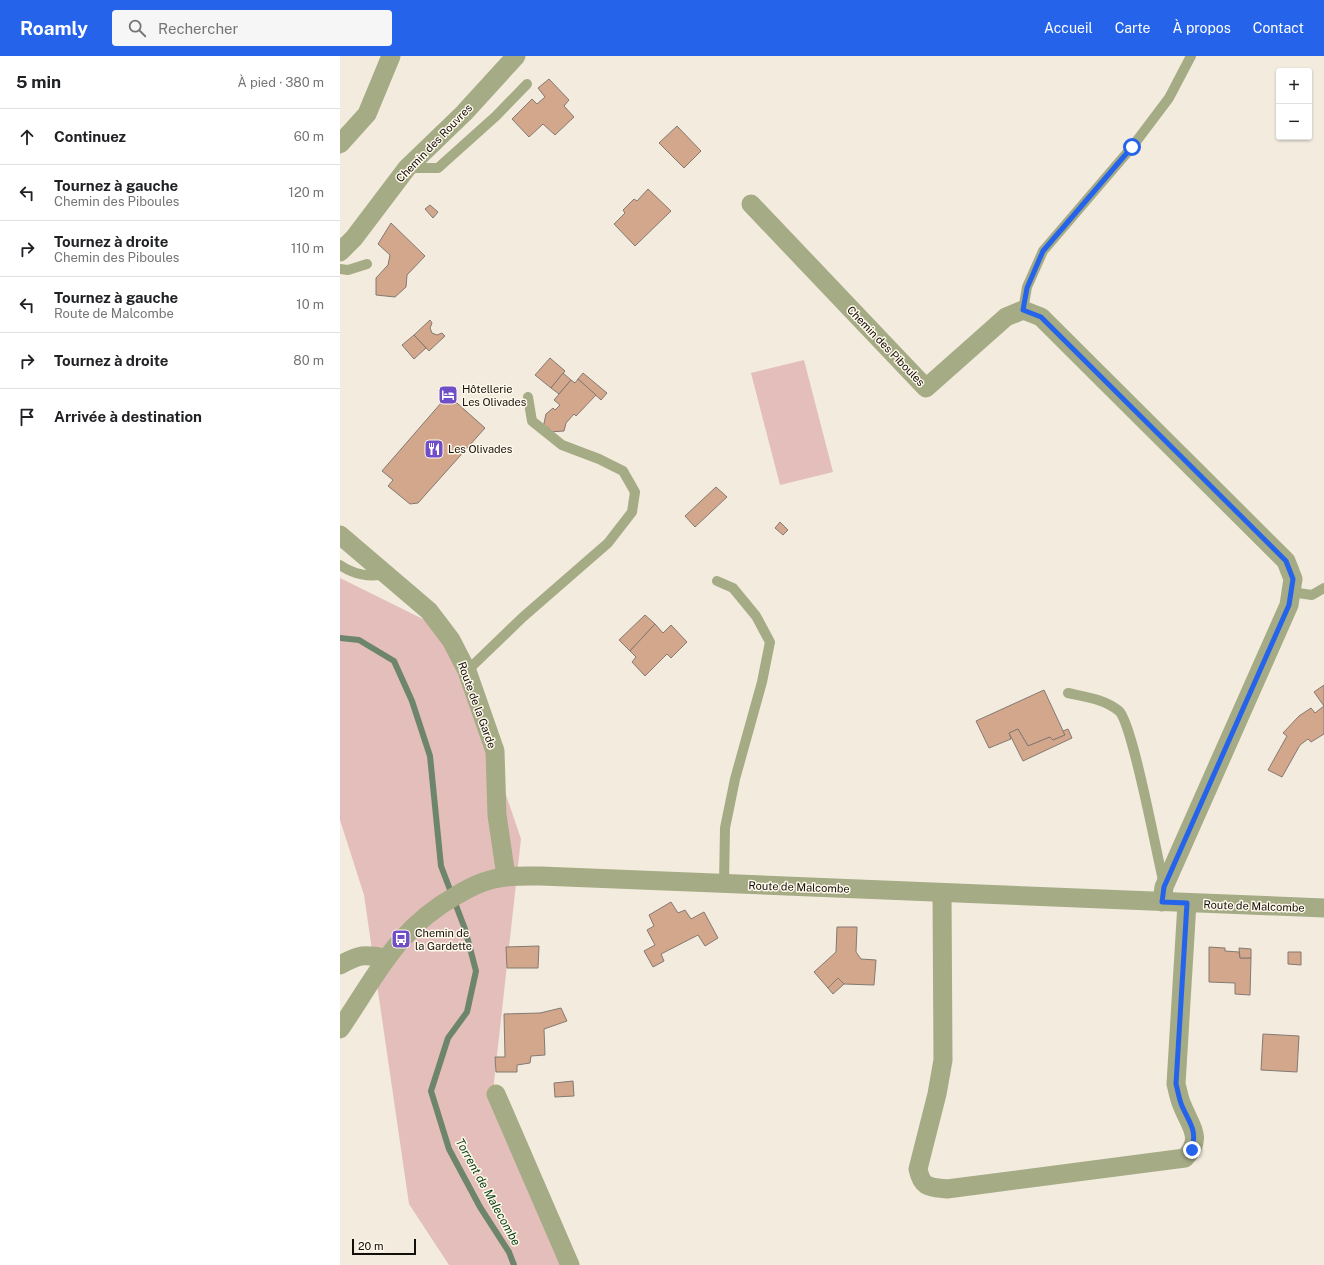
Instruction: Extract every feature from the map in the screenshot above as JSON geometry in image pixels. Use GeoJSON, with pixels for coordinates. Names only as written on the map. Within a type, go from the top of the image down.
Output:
{"type":"FeatureCollection","features":[{"type":"Feature","properties":{"kind":"street"},"geometry":{"type":"LineString","coordinates":[[340,144],[367,114],[392,56]]}},
{"type":"Feature","properties":{"kind":"street","name":"Chemin des Rouvres"},"geometry":{"type":"LineString","coordinates":[[340,252],[354,238],[407,168],[464,113],[516,56]]}},
{"type":"Feature","properties":{"kind":"street","name":"Chemin des Piboules"},"geometry":{"type":"LineString","coordinates":[[751,204],[926,388],[1006,317],[1023,310]]}},
{"type":"Feature","properties":{"kind":"street"},"geometry":{"type":"LineString","coordinates":[[1023,310],[1041,317],[1286,561],[1293,579],[1289,605],[1163,894]]}},
{"type":"Feature","properties":{"kind":"street","name":"Route de la Garde"},"geometry":{"type":"LineString","coordinates":[[340,535],[429,611],[451,640],[467,670],[495,751],[498,815],[506,876]]}},
{"type":"Feature","properties":{"kind":"street","name":"Route de Malcombe"},"geometry":{"type":"LineString","coordinates":[[340,1029],[387,958],[401,939],[421,919],[443,903],[476,885],[506,876],[541,876],[942,893],[1163,894],[1187,903],[1324,908]]}},
{"type":"Feature","properties":{"kind":"street"},"geometry":{"type":"LineString","coordinates":[[942,893],[943,1060],[937,1094],[918,1169],[920,1180],[928,1187],[947,1189],[1184,1158],[1192,1150],[1195,1136],[1191,1122],[1182,1105],[1176,1084],[1187,903]]}},
{"type":"Feature","properties":{"kind":"street"},"geometry":{"type":"LineString","coordinates":[[340,965],[354,957],[367,954],[387,958]]}},
{"type":"Feature","properties":{"kind":"street"},"geometry":{"type":"LineString","coordinates":[[496,1094],[570,1265]]}},
{"type":"Feature","properties":{"kind":"lane"},"geometry":{"type":"LineString","coordinates":[[1023,310],[1027,288],[1043,251],[1132,147],[1169,98],[1191,56]]}},
{"type":"Feature","properties":{"kind":"lane"},"geometry":{"type":"LineString","coordinates":[[407,168],[438,168],[496,116],[527,84]]}},
{"type":"Feature","properties":{"kind":"lane"},"geometry":{"type":"LineString","coordinates":[[340,269],[348,270],[367,264]]}},
{"type":"Feature","properties":{"kind":"lane"},"geometry":{"type":"LineString","coordinates":[[467,670],[523,617],[608,543],[632,512],[635,492],[622,471],[599,459],[562,445],[532,421],[528,396]]}},
{"type":"Feature","properties":{"kind":"lane"},"geometry":{"type":"LineString","coordinates":[[340,565],[346,569],[369,576],[386,574]]}},
{"type":"Feature","properties":{"kind":"lane"},"geometry":{"type":"LineString","coordinates":[[717,581],[733,588],[756,616],[770,642],[762,682],[735,779],[725,828],[724,884]]}},
{"type":"Feature","properties":{"kind":"lane"},"geometry":{"type":"LineString","coordinates":[[1291,592],[1312,595],[1324,588]]}},
{"type":"Feature","properties":{"kind":"lane"},"geometry":{"type":"LineString","coordinates":[[1068,693],[1097,699],[1120,712],[1135,752],[1163,894]]}},
{"type":"Feature","properties":{"kind":"shaded area"},"geometry":{"type":"Polygon","coordinates":[[[804,360],[833,472],[780,485],[751,373],[804,360]]]}},
{"type":"Feature","properties":{"kind":"shaded area"},"geometry":{"type":"Polygon","coordinates":[[[340,578],[451,633],[521,839],[492,1100],[576,1265],[449,1265],[409,1204],[364,895],[340,820],[340,578]]]}},
{"type":"Feature","properties":{"kind":"building"},"geometry":{"type":"Polygon","coordinates":[[[549,79],[569,100],[564,106],[574,117],[555,135],[543,124],[529,137],[512,119],[532,99],[537,104],[545,97],[538,88],[549,79]]]}},
{"type":"Feature","properties":{"kind":"building"},"geometry":{"type":"Polygon","coordinates":[[[677,126],[701,151],[684,168],[659,143],[677,126]]]}},
{"type":"Feature","properties":{"kind":"building"},"geometry":{"type":"Polygon","coordinates":[[[648,189],[671,211],[635,246],[614,224],[625,213],[623,210],[634,199],[637,201],[648,189]]]}},
{"type":"Feature","properties":{"kind":"building"},"geometry":{"type":"Polygon","coordinates":[[[430,205],[438,212],[433,218],[425,209],[430,205]]]}},
{"type":"Feature","properties":{"kind":"building"},"geometry":{"type":"Polygon","coordinates":[[[391,223],[425,256],[407,275],[406,287],[395,297],[376,295],[376,278],[388,265],[390,255],[378,244],[391,223]]]}},
{"type":"Feature","properties":{"kind":"building"},"geometry":{"type":"Polygon","coordinates":[[[430,320],[432,323],[430,328],[432,333],[437,335],[442,333],[445,336],[429,351],[414,335],[430,320]]]}},
{"type":"Feature","properties":{"kind":"building"},"geometry":{"type":"Polygon","coordinates":[[[414,335],[426,348],[414,359],[402,345],[414,335]]]}},
{"type":"Feature","properties":{"kind":"building"},"geometry":{"type":"Polygon","coordinates":[[[550,358],[565,371],[551,388],[535,375],[550,358]]]}},
{"type":"Feature","properties":{"kind":"building"},"geometry":{"type":"Polygon","coordinates":[[[563,373],[571,380],[559,394],[551,388],[563,373]]]}},
{"type":"Feature","properties":{"kind":"building"},"geometry":{"type":"Polygon","coordinates":[[[583,373],[607,393],[601,400],[578,379],[583,373]]]}},
{"type":"Feature","properties":{"kind":"building"},"geometry":{"type":"Polygon","coordinates":[[[578,379],[596,395],[576,416],[574,414],[566,423],[564,431],[549,432],[549,428],[543,428],[546,414],[553,408],[555,410],[560,405],[554,400],[571,380],[575,383],[578,379]]]}},
{"type":"Feature","properties":{"kind":"building","name":"Les Olivades"},"geometry":{"type":"Polygon","coordinates":[[[448,395],[485,428],[418,503],[410,504],[388,486],[393,480],[382,471],[448,395]]]}},
{"type":"Feature","properties":{"kind":"building"},"geometry":{"type":"Polygon","coordinates":[[[716,487],[727,497],[695,527],[685,516],[716,487]]]}},
{"type":"Feature","properties":{"kind":"building"},"geometry":{"type":"Polygon","coordinates":[[[780,522],[788,530],[783,535],[775,528],[780,522]]]}},
{"type":"Feature","properties":{"kind":"building"},"geometry":{"type":"Polygon","coordinates":[[[645,615],[655,624],[630,651],[619,640],[645,615]]]}},
{"type":"Feature","properties":{"kind":"building"},"geometry":{"type":"Polygon","coordinates":[[[655,624],[663,633],[671,625],[687,642],[671,658],[667,654],[645,676],[632,662],[636,657],[630,651],[655,624]]]}},
{"type":"Feature","properties":{"kind":"building"},"geometry":{"type":"Polygon","coordinates":[[[1324,685],[1324,706],[1314,692],[1324,685]]]}},
{"type":"Feature","properties":{"kind":"building"},"geometry":{"type":"Polygon","coordinates":[[[1044,690],[1065,735],[1053,740],[1050,737],[1028,746],[1018,729],[1009,733],[1011,739],[989,748],[976,721],[1044,690]]]}},
{"type":"Feature","properties":{"kind":"building"},"geometry":{"type":"Polygon","coordinates":[[[1324,706],[1324,734],[1311,742],[1308,739],[1300,745],[1282,777],[1268,770],[1287,736],[1283,733],[1299,716],[1311,708],[1315,713],[1324,706]]]}},
{"type":"Feature","properties":{"kind":"building"},"geometry":{"type":"Polygon","coordinates":[[[1018,729],[1028,746],[1050,737],[1053,740],[1065,735],[1063,731],[1068,729],[1072,738],[1023,761],[1009,733],[1018,729]]]}},
{"type":"Feature","properties":{"kind":"building"},"geometry":{"type":"Polygon","coordinates":[[[671,902],[678,913],[685,910],[691,919],[704,912],[718,938],[705,946],[698,935],[661,954],[664,961],[653,967],[644,951],[655,945],[647,930],[654,926],[649,915],[671,902]]]}},
{"type":"Feature","properties":{"kind":"building"},"geometry":{"type":"Polygon","coordinates":[[[837,927],[857,927],[856,952],[861,959],[876,960],[874,985],[844,984],[838,978],[828,988],[814,972],[836,952],[837,927]]]}},
{"type":"Feature","properties":{"kind":"building"},"geometry":{"type":"Polygon","coordinates":[[[539,946],[538,968],[507,968],[506,947],[539,946]]]}},
{"type":"Feature","properties":{"kind":"building"},"geometry":{"type":"Polygon","coordinates":[[[1209,947],[1225,948],[1225,951],[1239,952],[1240,958],[1251,958],[1250,995],[1235,994],[1235,983],[1209,982],[1209,947]]]}},
{"type":"Feature","properties":{"kind":"building"},"geometry":{"type":"Polygon","coordinates":[[[1239,948],[1251,949],[1251,958],[1240,958],[1239,948]]]}},
{"type":"Feature","properties":{"kind":"building"},"geometry":{"type":"Polygon","coordinates":[[[1288,952],[1301,952],[1301,965],[1288,964],[1288,952]]]}},
{"type":"Feature","properties":{"kind":"building"},"geometry":{"type":"Polygon","coordinates":[[[838,978],[844,984],[833,994],[828,988],[838,978]]]}},
{"type":"Feature","properties":{"kind":"building"},"geometry":{"type":"Polygon","coordinates":[[[561,1008],[567,1021],[544,1029],[545,1055],[531,1056],[530,1063],[517,1065],[517,1072],[496,1072],[495,1057],[505,1057],[504,1014],[540,1013],[561,1008]]]}},
{"type":"Feature","properties":{"kind":"building"},"geometry":{"type":"Polygon","coordinates":[[[1263,1034],[1299,1036],[1297,1072],[1261,1070],[1263,1034]]]}},
{"type":"Feature","properties":{"kind":"building"},"geometry":{"type":"Polygon","coordinates":[[[573,1081],[574,1096],[555,1097],[554,1083],[573,1081]]]}},
{"type":"Feature","properties":{"kind":"waterway","name":"Torrent de Malecombe"},"geometry":{"type":"LineString","coordinates":[[340,638],[359,640],[394,661],[412,701],[430,756],[441,866],[465,929],[476,971],[467,1012],[448,1038],[431,1091],[449,1149],[480,1207],[509,1252],[514,1265]]}},
{"type":"Feature","properties":{"kind":"place","name":"Hôtellerie Les Olivades"},"geometry":{"type":"Point","coordinates":[448,395]}},
{"type":"Feature","properties":{"kind":"place","name":"Les Olivades"},"geometry":{"type":"Point","coordinates":[434,449]}},
{"type":"Feature","properties":{"kind":"place","name":"Chemin de la Gardette"},"geometry":{"type":"Point","coordinates":[401,939]}},
{"type":"Feature","properties":{"kind":"route"},"geometry":{"type":"LineString","coordinates":[[1132,147],[1043,251],[1027,288],[1023,310],[1041,317],[1286,561],[1293,579],[1289,605],[1164,887],[1162,902],[1187,903],[1176,1084],[1182,1105],[1191,1122],[1195,1136],[1192,1150]]}}]}
